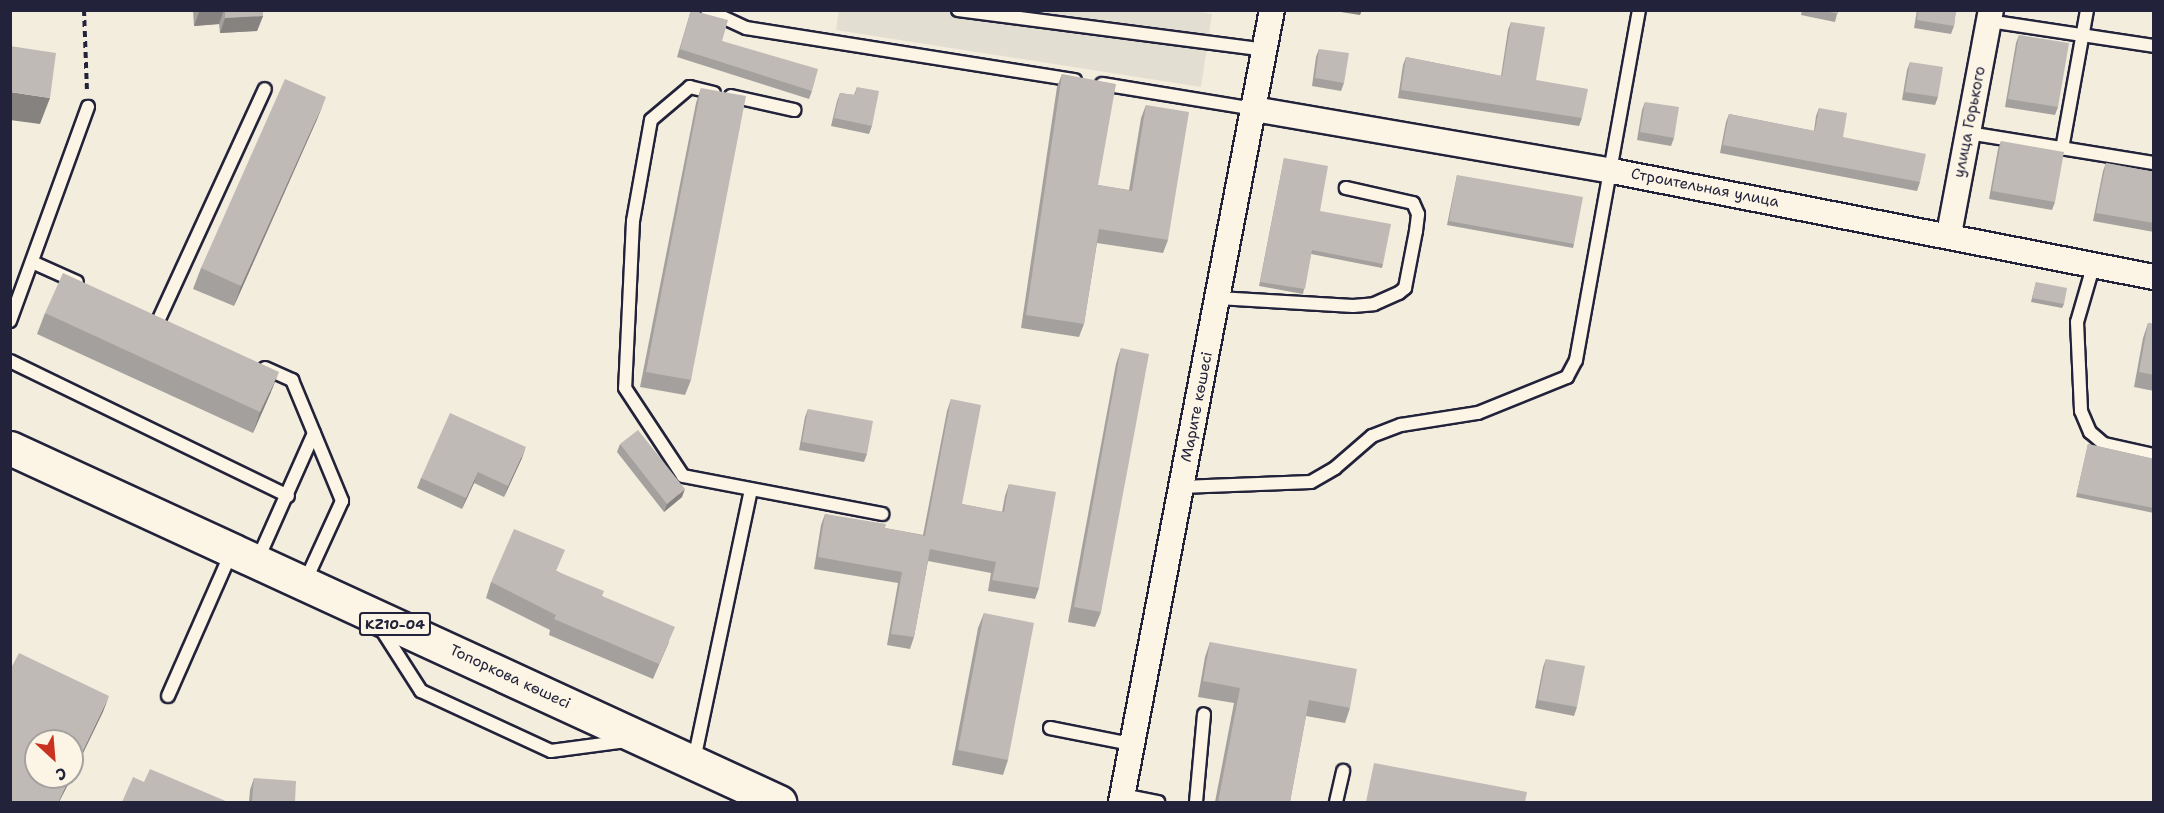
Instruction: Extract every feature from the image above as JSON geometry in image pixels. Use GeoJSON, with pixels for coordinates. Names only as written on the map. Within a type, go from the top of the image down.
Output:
{"type":"FeatureCollection","features":[{"type":"Feature","properties":{"kind":"highway","name":"Топоркова көшесі"},"geometry":{"type":"LineString","coordinates":[[10,448],[694,760],[779,802]]}},
{"type":"Feature","properties":{"kind":"street","name":"Марите көшесі"},"geometry":{"type":"LineString","coordinates":[[1122,799],[1272,10]]}},
{"type":"Feature","properties":{"kind":"street","name":"улица Горького"},"geometry":{"type":"LineString","coordinates":[[1949,234],[1990,16]]}},
{"type":"Feature","properties":{"kind":"street","name":"Строительная улица"},"geometry":{"type":"LineString","coordinates":[[1254,109],[1612,171],[1949,234],[2092,267],[2154,277]]}},
{"type":"Feature","properties":{"kind":"lane"},"geometry":{"type":"LineString","coordinates":[[707,10],[746,28],[1254,109]]}},
{"type":"Feature","properties":{"kind":"lane"},"geometry":{"type":"LineString","coordinates":[[958,10],[1264,50]]}},
{"type":"Feature","properties":{"kind":"lane"},"geometry":{"type":"LineString","coordinates":[[1181,487],[1311,482],[1335,468],[1372,436],[1401,425],[1478,413],[1567,377],[1576,360],[1612,171],[1639,10]]}},
{"type":"Feature","properties":{"kind":"lane"},"geometry":{"type":"LineString","coordinates":[[2062,149],[2087,10]]}},
{"type":"Feature","properties":{"kind":"lane"},"geometry":{"type":"LineString","coordinates":[[1990,16],[2083,38],[2154,46]]}},
{"type":"Feature","properties":{"kind":"lane"},"geometry":{"type":"LineString","coordinates":[[794,110],[690,87],[651,120],[633,221],[625,388],[683,476],[882,514]]}},
{"type":"Feature","properties":{"kind":"lane"},"geometry":{"type":"LineString","coordinates":[[159,319],[265,89]]}},
{"type":"Feature","properties":{"kind":"lane"},"geometry":{"type":"LineString","coordinates":[[10,321],[88,107]]}},
{"type":"Feature","properties":{"kind":"lane"},"geometry":{"type":"LineString","coordinates":[[1968,133],[2154,163]]}},
{"type":"Feature","properties":{"kind":"lane"},"geometry":{"type":"LineString","coordinates":[[1218,298],[1353,306],[1374,304],[1405,288],[1418,214],[1413,203],[1346,188]]}},
{"type":"Feature","properties":{"kind":"lane"},"geometry":{"type":"LineString","coordinates":[[32,262],[85,286]]}},
{"type":"Feature","properties":{"kind":"lane"},"geometry":{"type":"LineString","coordinates":[[2092,267],[2077,322],[2081,411],[2090,432],[2103,444],[2154,455]]}},
{"type":"Feature","properties":{"kind":"lane"},"geometry":{"type":"LineString","coordinates":[[10,361],[288,496]]}},
{"type":"Feature","properties":{"kind":"lane"},"geometry":{"type":"LineString","coordinates":[[251,362],[292,380],[342,501],[305,583]]}},
{"type":"Feature","properties":{"kind":"lane"},"geometry":{"type":"LineString","coordinates":[[168,696],[245,555],[288,496],[314,434]]}},
{"type":"Feature","properties":{"kind":"lane"},"geometry":{"type":"LineString","coordinates":[[694,760],[751,490]]}},
{"type":"Feature","properties":{"kind":"lane"},"geometry":{"type":"LineString","coordinates":[[371,613],[421,691],[551,751],[645,738]]}},
{"type":"Feature","properties":{"kind":"lane"},"geometry":{"type":"LineString","coordinates":[[1196,802],[1204,714]]}},
{"type":"Feature","properties":{"kind":"lane"},"geometry":{"type":"LineString","coordinates":[[1050,728],[1131,744]]}},
{"type":"Feature","properties":{"kind":"lane"},"geometry":{"type":"LineString","coordinates":[[1336,802],[1343,771]]}},
{"type":"Feature","properties":{"kind":"lane"},"geometry":{"type":"LineString","coordinates":[[1122,799],[1158,802]]}},
{"type":"Feature","properties":{"kind":"path"},"geometry":{"type":"LineString","coordinates":[[84,10],[88,107]]}},
{"type":"Feature","properties":{"kind":"shaded area"},"geometry":{"type":"Polygon","coordinates":[[[839,10],[1187,10],[1212,14],[1201,87],[836,30],[839,10]]]}},
{"type":"Feature","properties":{"kind":"building"},"geometry":{"type":"Polygon","coordinates":[[[225,10],[262,10],[263,16],[225,18],[225,10]]]}},
{"type":"Feature","properties":{"kind":"building"},"geometry":{"type":"Polygon","coordinates":[[[691,10],[728,20],[722,41],[818,69],[812,91],[680,49],[691,10]]]}},
{"type":"Feature","properties":{"kind":"building"},"geometry":{"type":"Polygon","coordinates":[[[1821,10],[1838,10],[1838,14],[1821,10]]]}},
{"type":"Feature","properties":{"kind":"building"},"geometry":{"type":"Polygon","coordinates":[[[1918,10],[1956,10],[1954,26],[1917,20],[1918,10]]]}},
{"type":"Feature","properties":{"kind":"building"},"geometry":{"type":"Polygon","coordinates":[[[1511,22],[1545,27],[1536,80],[1588,89],[1582,118],[1401,90],[1406,57],[1502,76],[1511,22]]]}},
{"type":"Feature","properties":{"kind":"building"},"geometry":{"type":"Polygon","coordinates":[[[2019,35],[2069,43],[2058,107],[2008,99],[2019,35]]]}},
{"type":"Feature","properties":{"kind":"building"},"geometry":{"type":"Polygon","coordinates":[[[10,46],[56,53],[50,98],[10,92],[10,46]]]}},
{"type":"Feature","properties":{"kind":"building"},"geometry":{"type":"Polygon","coordinates":[[[1319,49],[1349,53],[1344,83],[1315,78],[1319,49]]]}},
{"type":"Feature","properties":{"kind":"building"},"geometry":{"type":"Polygon","coordinates":[[[1910,62],[1943,67],[1938,97],[1905,92],[1910,62]]]}},
{"type":"Feature","properties":{"kind":"building"},"geometry":{"type":"Polygon","coordinates":[[[1062,74],[1116,84],[1098,185],[1132,191],[1146,105],[1189,112],[1168,240],[1099,229],[1084,324],[1026,315],[1062,74]]]}},
{"type":"Feature","properties":{"kind":"building"},"geometry":{"type":"Polygon","coordinates":[[[285,79],[326,97],[241,286],[201,268],[285,79]]]}},
{"type":"Feature","properties":{"kind":"building"},"geometry":{"type":"Polygon","coordinates":[[[857,87],[879,91],[872,126],[834,118],[840,93],[855,95],[857,87]]]}},
{"type":"Feature","properties":{"kind":"building"},"geometry":{"type":"Polygon","coordinates":[[[701,88],[746,96],[691,380],[646,372],[701,88]]]}},
{"type":"Feature","properties":{"kind":"building"},"geometry":{"type":"Polygon","coordinates":[[[1645,102],[1679,107],[1674,138],[1640,132],[1645,102]]]}},
{"type":"Feature","properties":{"kind":"building"},"geometry":{"type":"Polygon","coordinates":[[[1819,108],[1847,113],[1843,137],[1926,154],[1920,182],[1723,145],[1729,114],[1815,131],[1819,108]]]}},
{"type":"Feature","properties":{"kind":"building"},"geometry":{"type":"Polygon","coordinates":[[[2001,141],[2064,152],[2055,202],[1992,191],[2001,141]]]}},
{"type":"Feature","properties":{"kind":"building"},"geometry":{"type":"Polygon","coordinates":[[[1284,158],[1328,166],[1320,211],[1391,224],[1383,264],[1312,250],[1305,289],[1260,282],[1284,158]]]}},
{"type":"Feature","properties":{"kind":"building"},"geometry":{"type":"Polygon","coordinates":[[[2106,163],[2154,172],[2154,223],[2096,213],[2106,163]]]}},
{"type":"Feature","properties":{"kind":"building"},"geometry":{"type":"Polygon","coordinates":[[[1457,175],[1583,197],[1574,244],[1449,221],[1457,175]]]}},
{"type":"Feature","properties":{"kind":"building"},"geometry":{"type":"Polygon","coordinates":[[[63,273],[279,372],[260,412],[45,313],[63,273]]]}},
{"type":"Feature","properties":{"kind":"building"},"geometry":{"type":"Polygon","coordinates":[[[2036,282],[2067,288],[2064,304],[2032,298],[2036,282]]]}},
{"type":"Feature","properties":{"kind":"building"},"geometry":{"type":"Polygon","coordinates":[[[2148,323],[2154,324],[2154,375],[2139,372],[2148,323]]]}},
{"type":"Feature","properties":{"kind":"building"},"geometry":{"type":"Polygon","coordinates":[[[1121,348],[1149,354],[1101,612],[1074,607],[1121,348]]]}},
{"type":"Feature","properties":{"kind":"building"},"geometry":{"type":"Polygon","coordinates":[[[951,399],[981,405],[962,504],[1004,512],[1009,484],[1056,492],[1039,588],[992,580],[996,562],[930,549],[914,637],[891,634],[902,572],[818,557],[825,514],[886,524],[885,528],[925,536],[951,399]]]}},
{"type":"Feature","properties":{"kind":"building"},"geometry":{"type":"Polygon","coordinates":[[[808,409],[873,421],[867,454],[802,442],[808,409]]]}},
{"type":"Feature","properties":{"kind":"building"},"geometry":{"type":"Polygon","coordinates":[[[450,413],[526,447],[508,486],[478,472],[466,498],[421,478],[450,413]]]}},
{"type":"Feature","properties":{"kind":"building"},"geometry":{"type":"Polygon","coordinates":[[[638,430],[685,489],[667,504],[620,444],[638,430]]]}},
{"type":"Feature","properties":{"kind":"building"},"geometry":{"type":"Polygon","coordinates":[[[2088,444],[2154,459],[2154,508],[2077,493],[2088,444]]]}},
{"type":"Feature","properties":{"kind":"building"},"geometry":{"type":"Polygon","coordinates":[[[514,529],[565,550],[556,571],[604,591],[602,596],[675,627],[659,664],[554,619],[556,615],[491,582],[514,529]]]}},
{"type":"Feature","properties":{"kind":"building"},"geometry":{"type":"Polygon","coordinates":[[[984,613],[1034,623],[1008,760],[958,750],[984,613]]]}},
{"type":"Feature","properties":{"kind":"building"},"geometry":{"type":"Polygon","coordinates":[[[1210,642],[1357,669],[1350,708],[1309,700],[1290,802],[1218,802],[1240,688],[1203,681],[1210,642]]]}},
{"type":"Feature","properties":{"kind":"building"},"geometry":{"type":"Polygon","coordinates":[[[19,653],[109,696],[84,748],[84,729],[24,729],[24,789],[64,789],[58,802],[10,802],[10,670],[19,653]]]}},
{"type":"Feature","properties":{"kind":"building"},"geometry":{"type":"Polygon","coordinates":[[[1546,659],[1585,666],[1577,707],[1538,700],[1546,659]]]}},
{"type":"Feature","properties":{"kind":"building"},"geometry":{"type":"Polygon","coordinates":[[[1374,763],[1527,792],[1525,802],[1366,802],[1374,763]]]}},
{"type":"Feature","properties":{"kind":"building"},"geometry":{"type":"Polygon","coordinates":[[[150,769],[228,802],[122,802],[133,777],[144,782],[150,769]]]}},
{"type":"Feature","properties":{"kind":"building"},"geometry":{"type":"Polygon","coordinates":[[[254,778],[296,781],[295,802],[252,802],[254,778]]]}}]}
